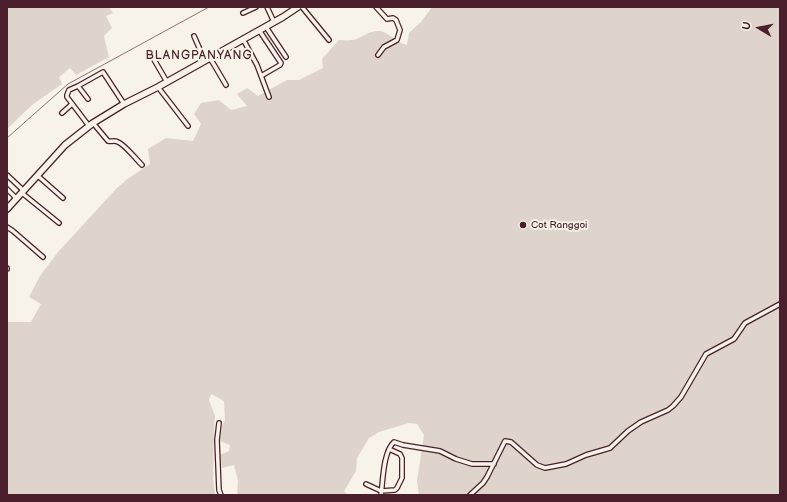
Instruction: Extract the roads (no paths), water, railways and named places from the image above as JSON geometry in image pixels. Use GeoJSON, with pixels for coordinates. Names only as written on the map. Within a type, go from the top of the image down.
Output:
{"type":"FeatureCollection","features":[{"type":"Feature","properties":{"kind":"highway"},"geometry":{"type":"LineString","coordinates":[[7,209],[65,145],[91,125],[124,104],[167,82],[298,7]]}},
{"type":"Feature","properties":{"kind":"street"},"geometry":{"type":"LineString","coordinates":[[243,13],[256,7]]}},
{"type":"Feature","properties":{"kind":"street"},"geometry":{"type":"LineString","coordinates":[[267,7],[274,22]]}},
{"type":"Feature","properties":{"kind":"street"},"geometry":{"type":"LineString","coordinates":[[302,7],[329,40]]}},
{"type":"Feature","properties":{"kind":"street"},"geometry":{"type":"LineString","coordinates":[[376,7],[387,19],[393,18],[396,20],[400,30],[397,40],[384,47],[378,55]]}},
{"type":"Feature","properties":{"kind":"street"},"geometry":{"type":"LineString","coordinates":[[266,26],[286,57]]}},
{"type":"Feature","properties":{"kind":"street"},"geometry":{"type":"LineString","coordinates":[[259,30],[281,63],[261,76]]}},
{"type":"Feature","properties":{"kind":"street"},"geometry":{"type":"LineString","coordinates":[[194,36],[226,85]]}},
{"type":"Feature","properties":{"kind":"street"},"geometry":{"type":"LineString","coordinates":[[243,39],[252,55],[269,97]]}},
{"type":"Feature","properties":{"kind":"street"},"geometry":{"type":"LineString","coordinates":[[149,51],[167,82]]}},
{"type":"Feature","properties":{"kind":"street"},"geometry":{"type":"LineString","coordinates":[[124,104],[103,72],[70,90],[67,95],[72,104],[108,141],[121,144],[142,165]]}},
{"type":"Feature","properties":{"kind":"street"},"geometry":{"type":"LineString","coordinates":[[78,86],[88,99]]}},
{"type":"Feature","properties":{"kind":"street"},"geometry":{"type":"LineString","coordinates":[[158,87],[188,126]]}},
{"type":"Feature","properties":{"kind":"street"},"geometry":{"type":"LineString","coordinates":[[62,113],[72,104]]}},
{"type":"Feature","properties":{"kind":"street"},"geometry":{"type":"LineString","coordinates":[[7,175],[23,192],[58,222]]}},
{"type":"Feature","properties":{"kind":"street"},"geometry":{"type":"LineString","coordinates":[[38,176],[63,198]]}},
{"type":"Feature","properties":{"kind":"street"},"geometry":{"type":"LineString","coordinates":[[7,189],[17,199]]}},
{"type":"Feature","properties":{"kind":"street"},"geometry":{"type":"LineString","coordinates":[[7,227],[43,257]]}},
{"type":"Feature","properties":{"kind":"street"},"geometry":{"type":"LineString","coordinates":[[470,495],[483,483],[505,441],[511,442],[537,465],[545,468],[566,464],[586,455],[610,448],[628,431],[641,422],[668,410],[673,406],[681,397],[706,354],[734,339],[745,323],[780,304]]}},
{"type":"Feature","properties":{"kind":"street"},"geometry":{"type":"LineString","coordinates":[[219,423],[219,490],[221,495]]}},
{"type":"Feature","properties":{"kind":"street"},"geometry":{"type":"LineString","coordinates":[[381,493],[383,474],[389,449],[394,442],[403,445],[440,451],[456,459],[472,464],[494,464]]}},
{"type":"Feature","properties":{"kind":"street"},"geometry":{"type":"LineString","coordinates":[[366,484],[381,493],[395,490],[402,478],[402,458],[400,454],[389,449]]}},
{"type":"Feature","properties":{"kind":"waterway"},"geometry":{"type":"LineString","coordinates":[[7,138],[68,84],[209,7]]}},
{"type":"Feature","properties":{"kind":"place","name":"Cot Ranggoi"},"geometry":{"type":"Point","coordinates":[523,225]}},
{"type":"Feature","properties":{"kind":"district","name":"BLANGPANYANG"},"geometry":{"type":"Point","coordinates":[199,56]}}]}
